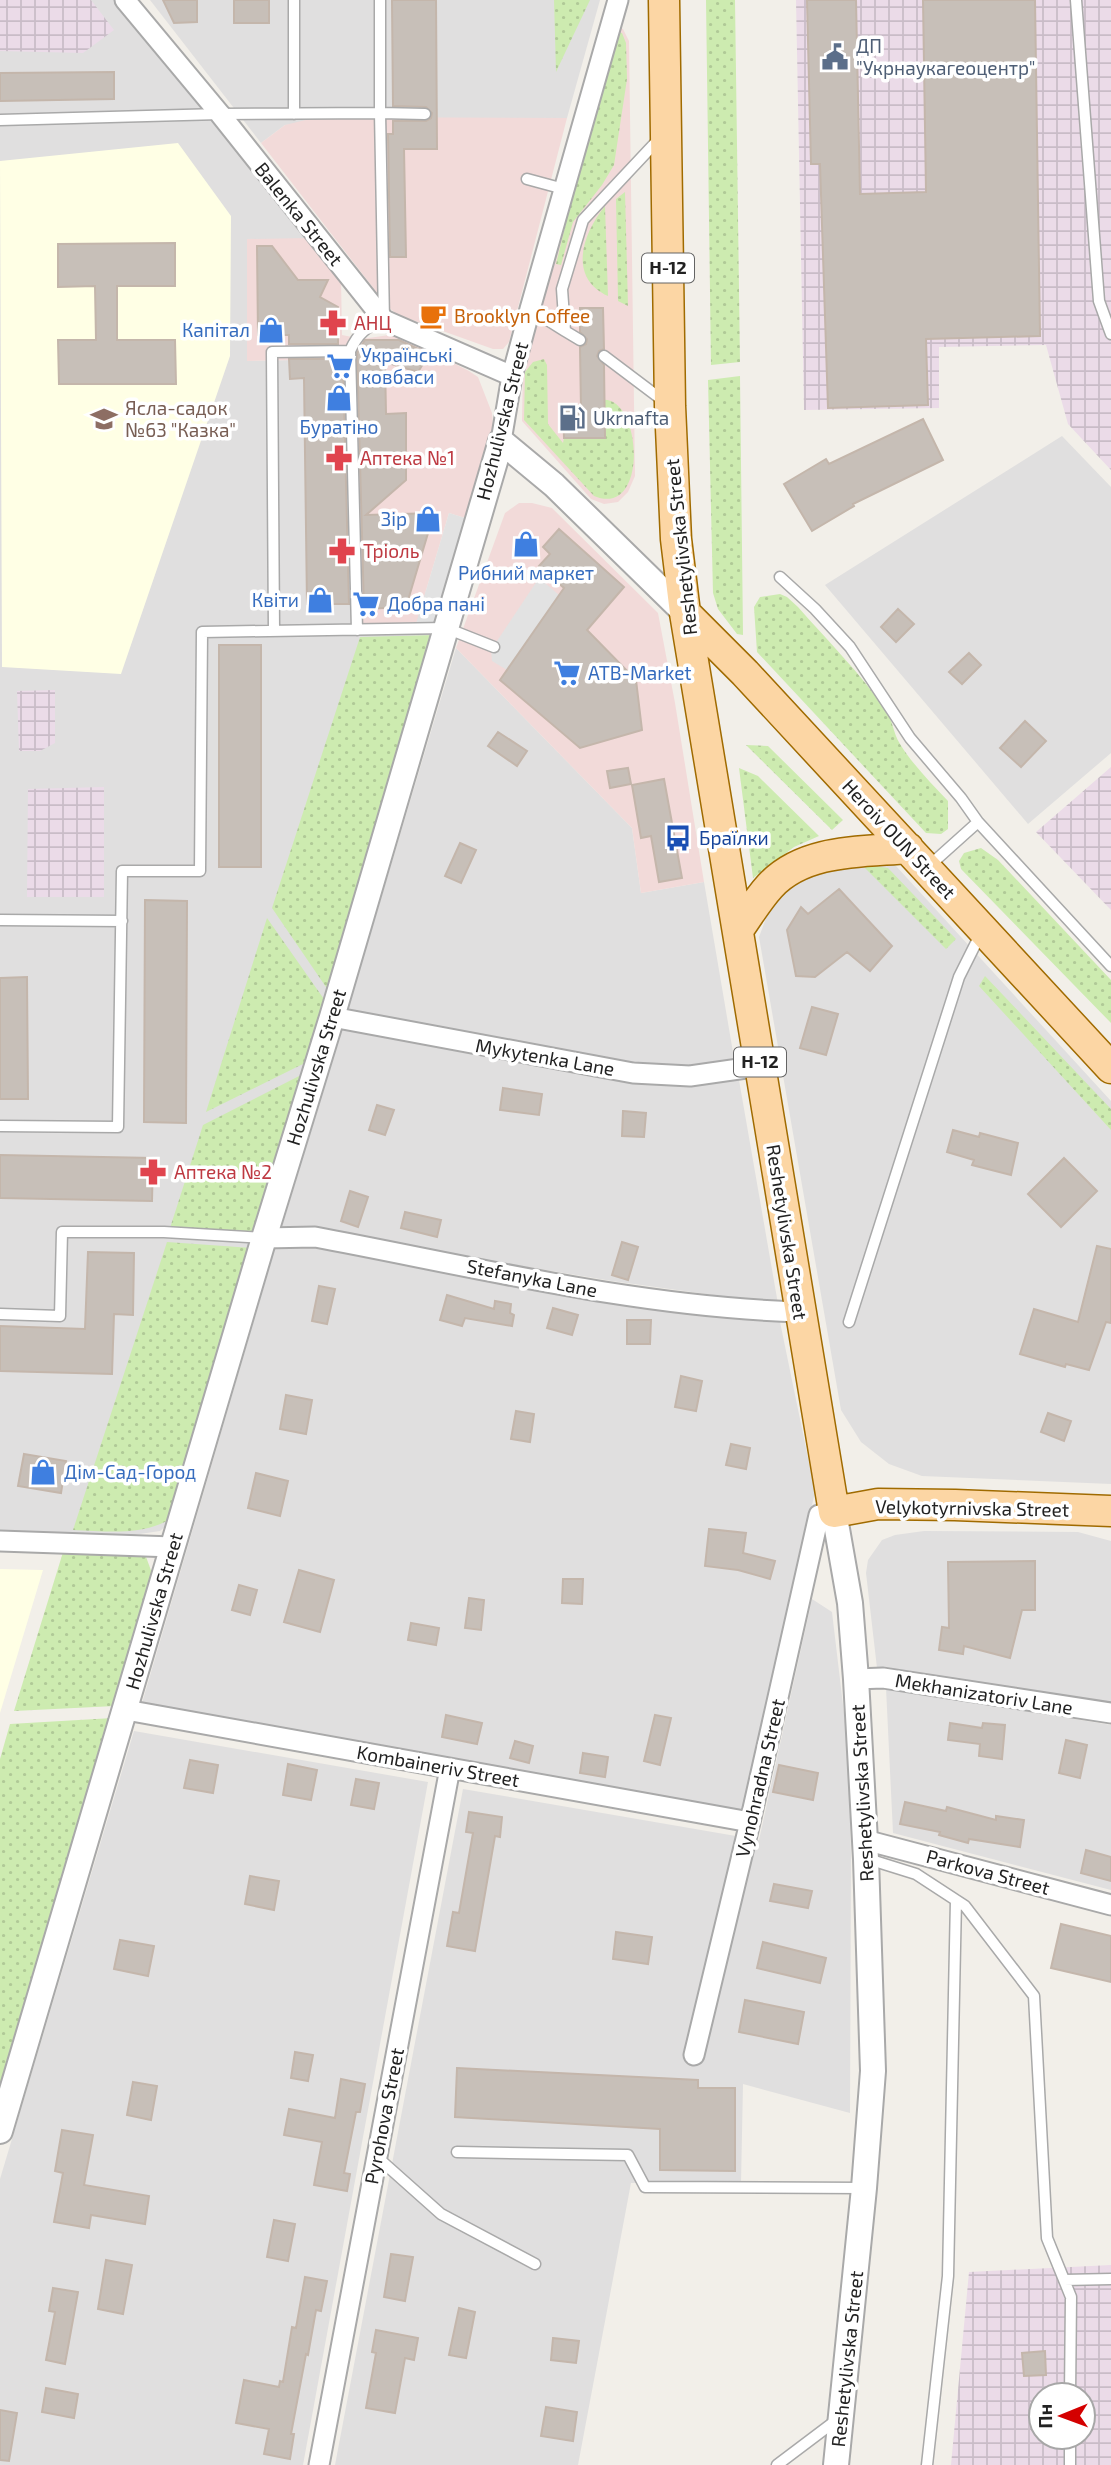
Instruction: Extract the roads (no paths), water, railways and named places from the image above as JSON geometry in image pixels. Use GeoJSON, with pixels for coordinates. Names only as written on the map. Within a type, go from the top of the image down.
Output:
{"type":"FeatureCollection","features":[{"type":"Feature","properties":{"kind":"main road","name":"Reshetylivska Street"},"geometry":{"type":"LineString","coordinates":[[664,0],[670,405],[676,539],[685,612],[834,1512]]}},
{"type":"Feature","properties":{"kind":"main road","name":"Heroiv OUN Street"},"geometry":{"type":"LineString","coordinates":[[685,612],[745,673],[1111,1068]]}},
{"type":"Feature","properties":{"kind":"main road"},"geometry":{"type":"LineString","coordinates":[[738,930],[770,886],[800,864],[843,853],[917,858]]}},
{"type":"Feature","properties":{"kind":"main road","name":"Velykotyrnivska Street"},"geometry":{"type":"LineString","coordinates":[[834,1512],[878,1504],[1111,1511]]}},
{"type":"Feature","properties":{"kind":"street","name":"Balenka Street"},"geometry":{"type":"LineString","coordinates":[[125,0],[220,114],[384,320],[512,376]]}},
{"type":"Feature","properties":{"kind":"street","name":"Hozhulivska Street"},"geometry":{"type":"LineString","coordinates":[[0,2131],[501,441],[512,376],[618,0]]}},
{"type":"Feature","properties":{"kind":"street"},"geometry":{"type":"LineString","coordinates":[[501,441],[554,485],[685,612]]}},
{"type":"Feature","properties":{"kind":"street","name":"Mykytenka Lane"},"geometry":{"type":"LineString","coordinates":[[332,1017],[633,1073],[691,1076],[760,1066]]}},
{"type":"Feature","properties":{"kind":"street","name":"Stefanyka Lane"},"geometry":{"type":"LineString","coordinates":[[264,1238],[315,1237],[624,1295],[800,1312]]}},
{"type":"Feature","properties":{"kind":"street","name":"Reshetylivska Street"},"geometry":{"type":"LineString","coordinates":[[834,1512],[850,1603],[856,1679],[866,1849],[873,2071],[836,2465]]}},
{"type":"Feature","properties":{"kind":"street","name":"Vynohradna Street"},"geometry":{"type":"LineString","coordinates":[[694,2055],[819,1515],[834,1512]]}},
{"type":"Feature","properties":{"kind":"street"},"geometry":{"type":"LineString","coordinates":[[0,1541],[173,1547]]}},
{"type":"Feature","properties":{"kind":"street","name":"Mekhanizatoriv Lane"},"geometry":{"type":"LineString","coordinates":[[856,1679],[883,1678],[1111,1713]]}},
{"type":"Feature","properties":{"kind":"street","name":"Kombaineriv Street"},"geometry":{"type":"LineString","coordinates":[[126,1710],[750,1822]]}},
{"type":"Feature","properties":{"kind":"street","name":"Pyrohova Street"},"geometry":{"type":"LineString","coordinates":[[319,2465],[450,1768]]}},
{"type":"Feature","properties":{"kind":"street","name":"Parkova Street"},"geometry":{"type":"LineString","coordinates":[[866,1849],[1111,1905]]}},
{"type":"Feature","properties":{"kind":"lane"},"geometry":{"type":"LineString","coordinates":[[294,0],[294,114]]}},
{"type":"Feature","properties":{"kind":"lane"},"geometry":{"type":"LineString","coordinates":[[357,630],[350,351],[357,336],[367,327],[384,320],[380,0]]}},
{"type":"Feature","properties":{"kind":"lane"},"geometry":{"type":"LineString","coordinates":[[1076,0],[1099,302],[1111,334]]}},
{"type":"Feature","properties":{"kind":"lane"},"geometry":{"type":"LineString","coordinates":[[0,120],[220,114],[425,114]]}},
{"type":"Feature","properties":{"kind":"lane"},"geometry":{"type":"LineString","coordinates":[[565,331],[562,289],[583,220],[667,131]]}},
{"type":"Feature","properties":{"kind":"lane"},"geometry":{"type":"LineString","coordinates":[[527,179],[564,189]]}},
{"type":"Feature","properties":{"kind":"lane"},"geometry":{"type":"LineString","coordinates":[[530,309],[580,340]]}},
{"type":"Feature","properties":{"kind":"lane"},"geometry":{"type":"LineString","coordinates":[[274,631],[272,352],[350,351]]}},
{"type":"Feature","properties":{"kind":"lane"},"geometry":{"type":"LineString","coordinates":[[604,355],[670,405]]}},
{"type":"Feature","properties":{"kind":"lane"},"geometry":{"type":"LineString","coordinates":[[780,577],[815,609],[850,647],[910,738],[978,822],[1111,966]]}},
{"type":"Feature","properties":{"kind":"lane"},"geometry":{"type":"LineString","coordinates":[[0,1126],[118,1126],[122,871],[200,871],[202,632],[446,628],[494,646]]}},
{"type":"Feature","properties":{"kind":"lane"},"geometry":{"type":"LineString","coordinates":[[917,858],[978,822]]}},
{"type":"Feature","properties":{"kind":"lane"},"geometry":{"type":"LineString","coordinates":[[0,920],[122,921]]}},
{"type":"Feature","properties":{"kind":"lane"},"geometry":{"type":"LineString","coordinates":[[849,1322],[959,976],[983,930]]}},
{"type":"Feature","properties":{"kind":"lane"},"geometry":{"type":"LineString","coordinates":[[0,1314],[60,1316],[62,1231],[164,1232],[264,1238]]}},
{"type":"Feature","properties":{"kind":"lane"},"geometry":{"type":"LineString","coordinates":[[866,1849],[916,1874],[965,1906],[1034,1996],[1047,2238],[1071,2297],[1070,2381]]}},
{"type":"Feature","properties":{"kind":"lane"},"geometry":{"type":"LineString","coordinates":[[927,2465],[948,2276],[957,1900]]}},
{"type":"Feature","properties":{"kind":"lane"},"geometry":{"type":"LineString","coordinates":[[457,2152],[628,2155],[645,2187],[864,2188]]}},
{"type":"Feature","properties":{"kind":"lane"},"geometry":{"type":"LineString","coordinates":[[376,2156],[441,2214],[535,2263]]}},
{"type":"Feature","properties":{"kind":"lane"},"geometry":{"type":"LineString","coordinates":[[1064,2280],[1111,2279]]}},
{"type":"Feature","properties":{"kind":"lane"},"geometry":{"type":"LineString","coordinates":[[777,2465],[841,2417]]}},
{"type":"Feature","properties":{"kind":"place","name":"ДП \"Укрнаукагеоцентр\""},"geometry":{"type":"Point","coordinates":[835,57]}},
{"type":"Feature","properties":{"kind":"place","name":"Brooklyn Coffee"},"geometry":{"type":"Point","coordinates":[433,316]}},
{"type":"Feature","properties":{"kind":"place","name":"АНЦ"},"geometry":{"type":"Point","coordinates":[333,323]}},
{"type":"Feature","properties":{"kind":"place","name":"Капітал"},"geometry":{"type":"Point","coordinates":[271,330]}},
{"type":"Feature","properties":{"kind":"place","name":"Українські ковбаси"},"geometry":{"type":"Point","coordinates":[340,366]}},
{"type":"Feature","properties":{"kind":"place","name":"Буратіно"},"geometry":{"type":"Point","coordinates":[339,398]}},
{"type":"Feature","properties":{"kind":"place","name":"Ukrnafta"},"geometry":{"type":"Point","coordinates":[572,418]}},
{"type":"Feature","properties":{"kind":"place","name":"Ясла-садок №63 \"Казка\""},"geometry":{"type":"Point","coordinates":[104,419]}},
{"type":"Feature","properties":{"kind":"place","name":"Аптека №1"},"geometry":{"type":"Point","coordinates":[339,458]}},
{"type":"Feature","properties":{"kind":"place","name":"Зір"},"geometry":{"type":"Point","coordinates":[428,519]}},
{"type":"Feature","properties":{"kind":"place","name":"Рибний маркет"},"geometry":{"type":"Point","coordinates":[526,544]}},
{"type":"Feature","properties":{"kind":"place","name":"Тріоль"},"geometry":{"type":"Point","coordinates":[342,551]}},
{"type":"Feature","properties":{"kind":"place","name":"Квіти"},"geometry":{"type":"Point","coordinates":[320,600]}},
{"type":"Feature","properties":{"kind":"place","name":"Добра пані"},"geometry":{"type":"Point","coordinates":[366,604]}},
{"type":"Feature","properties":{"kind":"place","name":"ATB-Market"},"geometry":{"type":"Point","coordinates":[567,673]}},
{"type":"Feature","properties":{"kind":"place","name":"Браїлки"},"geometry":{"type":"Point","coordinates":[678,838]}},
{"type":"Feature","properties":{"kind":"place","name":"Аптека №2"},"geometry":{"type":"Point","coordinates":[153,1172]}},
{"type":"Feature","properties":{"kind":"place","name":"Дім-Сад-Город"},"geometry":{"type":"Point","coordinates":[43,1472]}}]}
